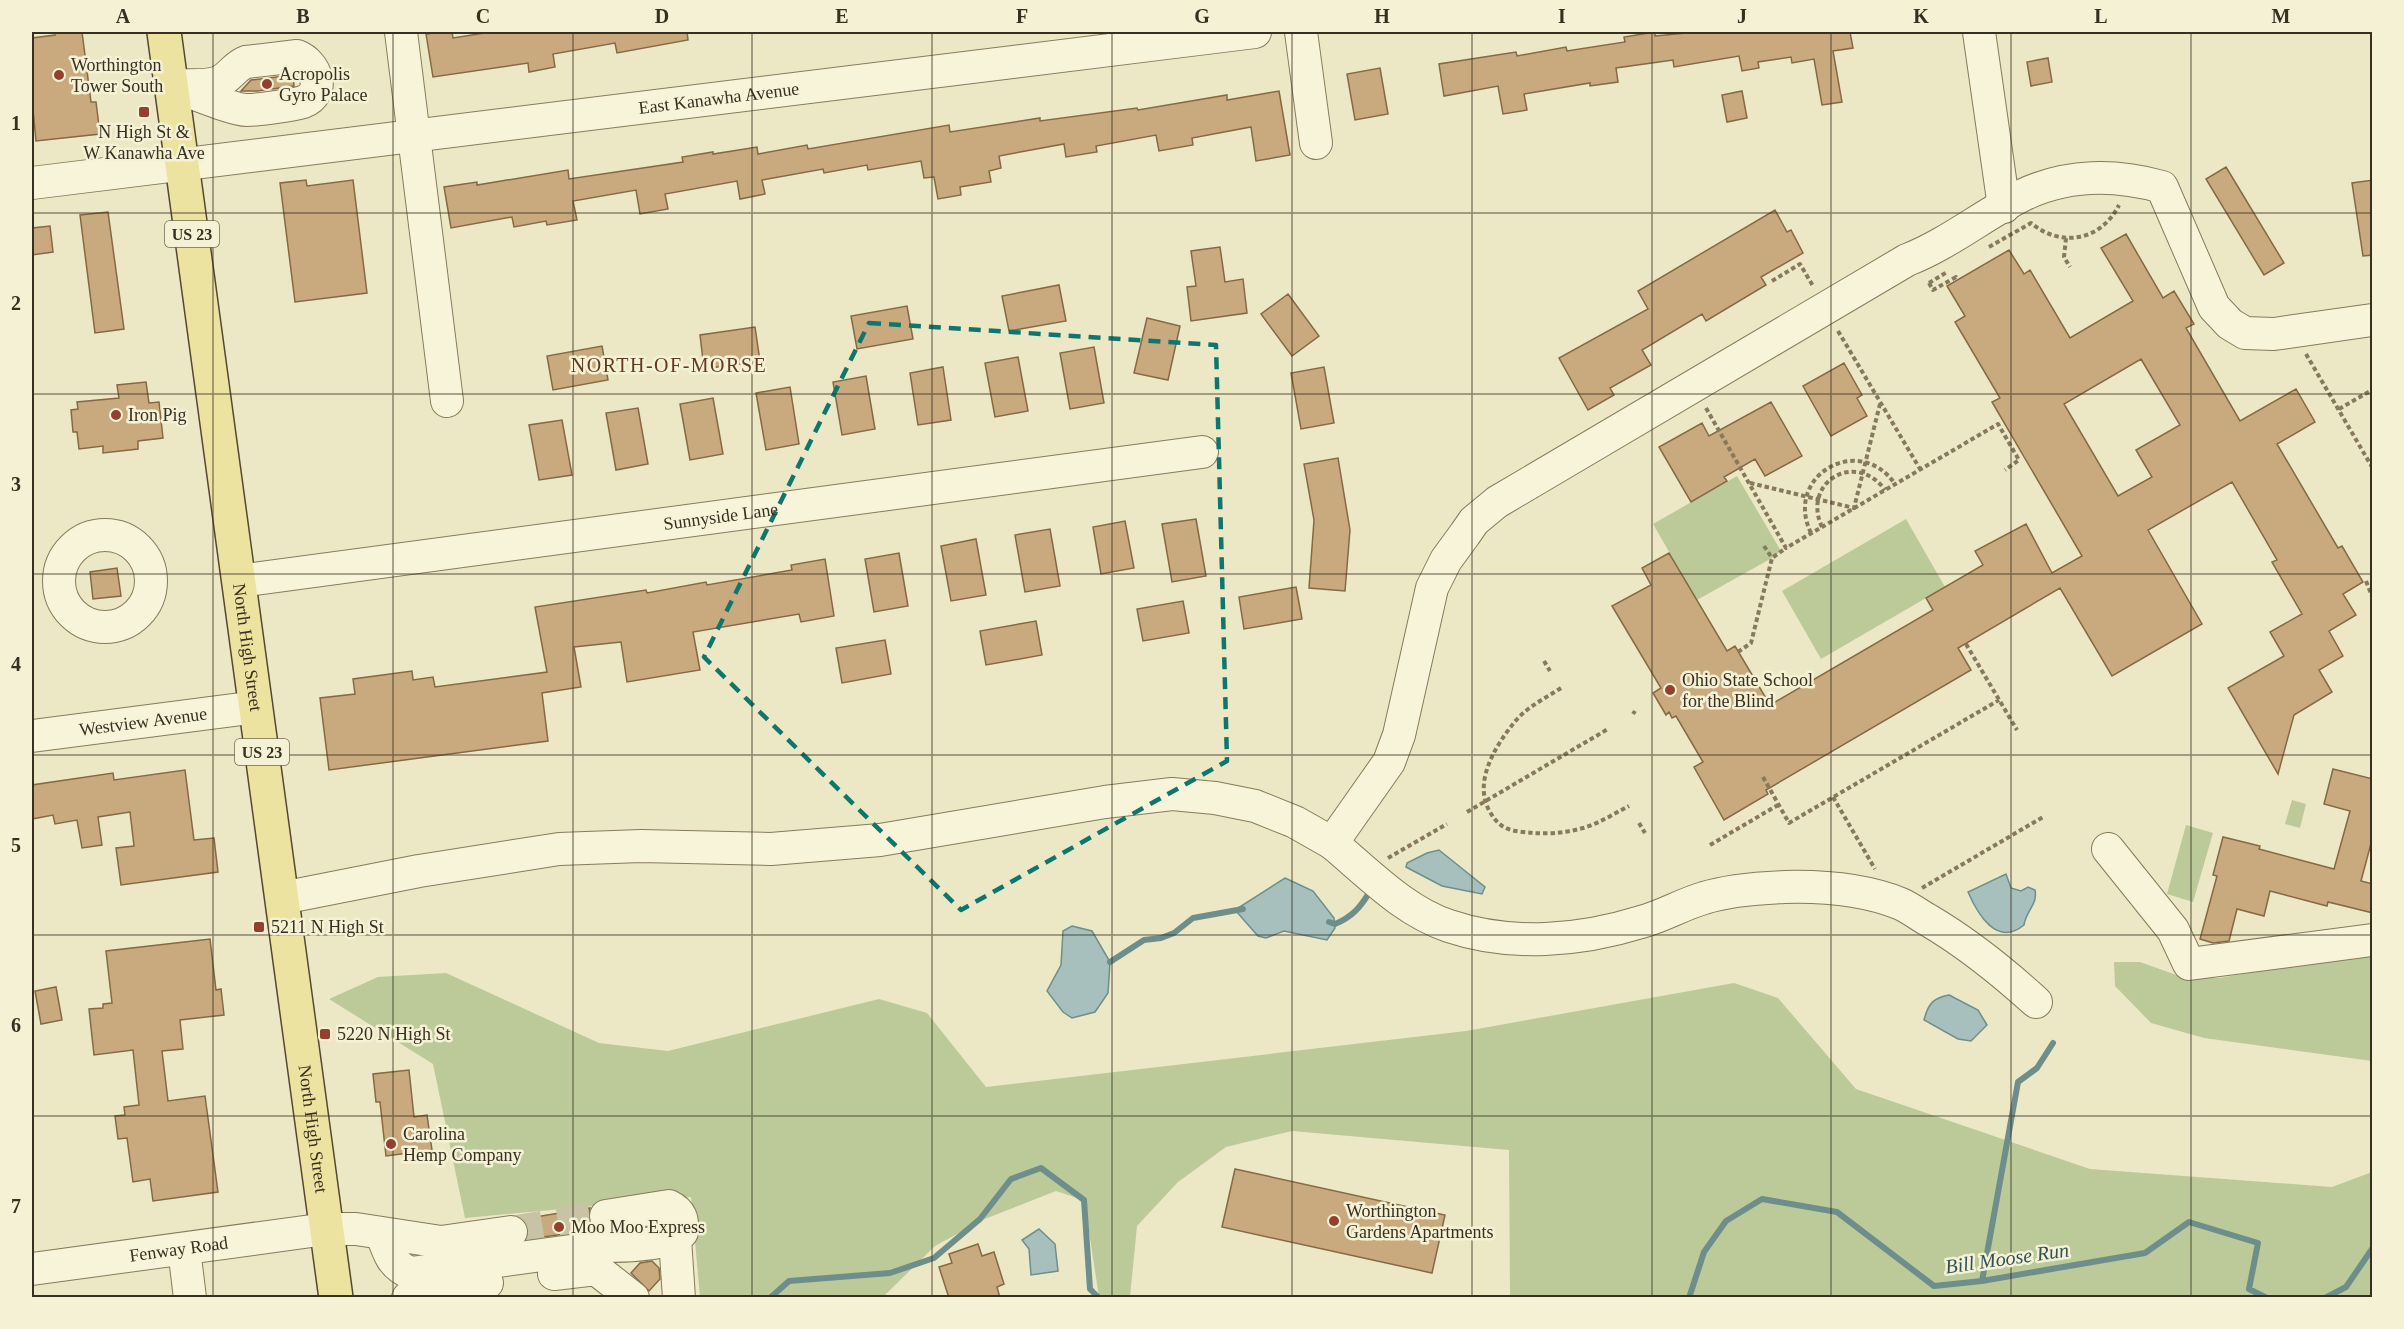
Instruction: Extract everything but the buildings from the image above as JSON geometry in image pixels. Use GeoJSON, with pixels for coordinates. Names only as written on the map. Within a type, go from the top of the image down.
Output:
{"type":"FeatureCollection","features":[{"type":"Feature","properties":{"kind":"main road","name":"North High Street"},"geometry":{"type":"LineString","coordinates":[[164,32],[336,1298]]}},
{"type":"Feature","properties":{"kind":"street"},"geometry":{"type":"LineString","coordinates":[[401,32],[447,401]]}},
{"type":"Feature","properties":{"kind":"street","name":"East Kanawha Avenue"},"geometry":{"type":"LineString","coordinates":[[32,183],[1255,32]]}},
{"type":"Feature","properties":{"kind":"street"},"geometry":{"type":"LineString","coordinates":[[1301,32],[1316,143]]}},
{"type":"Feature","properties":{"kind":"street"},"geometry":{"type":"LineString","coordinates":[[1979,32],[2004,207]]}},
{"type":"Feature","properties":{"kind":"street"},"geometry":{"type":"LineString","coordinates":[[1332,843],[1389,762],[1399,735],[1432,588],[1446,560],[1474,521],[1497,502],[1906,260],[1925,253],[2023,195],[2081,179],[2117,178],[2162,187],[2214,307],[2230,324],[2246,333],[2274,334],[2373,320]]}},
{"type":"Feature","properties":{"kind":"street","name":"Sunnyside Lane"},"geometry":{"type":"LineString","coordinates":[[239,581],[1202,452]]}},
{"type":"Feature","properties":{"kind":"street","name":"Westview Avenue"},"geometry":{"type":"LineString","coordinates":[[32,736],[256,707]]}},
{"type":"Feature","properties":{"kind":"street"},"geometry":{"type":"LineString","coordinates":[[282,898],[419,871],[560,849],[641,846],[771,849],[880,840],[1105,802],[1172,794],[1215,798],[1255,806],[1295,822],[1332,843],[1406,905],[1448,926],[1500,939],[1543,939],[1600,933],[1642,922],[1706,897],[1766,888],[1817,886],[1858,891],[1902,904],[1947,930],[2036,1002]]}},
{"type":"Feature","properties":{"kind":"street"},"geometry":{"type":"LineString","coordinates":[[2108,849],[2173,930],[2188,964],[2373,940]]}},
{"type":"Feature","properties":{"kind":"street"},"geometry":{"type":"LineString","coordinates":[[628,1246],[614,1215],[669,1206],[677,1210],[683,1225],[682,1232],[675,1239],[679,1298]]}},
{"type":"Feature","properties":{"kind":"street","name":"Fenway Road"},"geometry":{"type":"LineString","coordinates":[[32,1269],[326,1230],[356,1229],[441,1242],[628,1246],[675,1239]]}},
{"type":"Feature","properties":{"kind":"street"},"geometry":{"type":"LineString","coordinates":[[184,1249],[190,1298]]}},
{"type":"Feature","properties":{"kind":"street"},"geometry":{"type":"LineString","coordinates":[[408,1298],[472,1291],[596,1269],[633,1298]]}},
{"type":"Feature","properties":{"kind":"path"},"geometry":{"type":"LineString","coordinates":[[1980,253],[2031,222],[2043,233],[2066,238],[2080,237],[2108,223],[2119,205]]}},
{"type":"Feature","properties":{"kind":"path"},"geometry":{"type":"LineString","coordinates":[[2066,238],[2064,257],[2070,267]]}},
{"type":"Feature","properties":{"kind":"path"},"geometry":{"type":"LineString","coordinates":[[1772,280],[1800,264],[1815,290]]}},
{"type":"Feature","properties":{"kind":"path"},"geometry":{"type":"LineString","coordinates":[[1929,283],[1949,271]]}},
{"type":"Feature","properties":{"kind":"path"},"geometry":{"type":"LineString","coordinates":[[1925,274],[1933,290],[1956,277],[1957,280]]}},
{"type":"Feature","properties":{"kind":"path"},"geometry":{"type":"LineString","coordinates":[[1836,327],[1920,469]]}},
{"type":"Feature","properties":{"kind":"path"},"geometry":{"type":"LineString","coordinates":[[2304,351],[2373,466]]}},
{"type":"Feature","properties":{"kind":"path"},"geometry":{"type":"LineString","coordinates":[[2339,409],[2373,390]]}},
{"type":"Feature","properties":{"kind":"path"},"geometry":{"type":"LineString","coordinates":[[1704,404],[1786,548]]}},
{"type":"Feature","properties":{"kind":"path"},"geometry":{"type":"LineString","coordinates":[[1854,508],[1880,404]]}},
{"type":"Feature","properties":{"kind":"path"},"geometry":{"type":"LineString","coordinates":[[1738,652],[1751,643],[1772,558],[1786,548],[1998,424],[2019,460],[2005,470]]}},
{"type":"Feature","properties":{"kind":"path"},"geometry":{"type":"LineString","coordinates":[[1811,533],[1805,514],[1807,495],[1813,482],[1826,469],[1835,464],[1851,461],[1866,462],[1885,473],[1895,484]]}},
{"type":"Feature","properties":{"kind":"path"},"geometry":{"type":"LineString","coordinates":[[1822,527],[1818,516],[1818,498],[1823,488],[1835,476],[1850,472],[1863,473],[1876,479],[1885,490]]}},
{"type":"Feature","properties":{"kind":"path"},"geometry":{"type":"LineString","coordinates":[[1750,483],[1854,508]]}},
{"type":"Feature","properties":{"kind":"path"},"geometry":{"type":"LineString","coordinates":[[1764,546],[1772,558]]}},
{"type":"Feature","properties":{"kind":"path"},"geometry":{"type":"LineString","coordinates":[[2366,581],[2373,596]]}},
{"type":"Feature","properties":{"kind":"path"},"geometry":{"type":"LineString","coordinates":[[1965,644],[2017,730]]}},
{"type":"Feature","properties":{"kind":"path"},"geometry":{"type":"LineString","coordinates":[[1544,661],[1550,671]]}},
{"type":"Feature","properties":{"kind":"path"},"geometry":{"type":"LineString","coordinates":[[1561,688],[1528,709],[1514,722],[1494,754],[1485,775],[1483,788],[1487,807],[1493,818],[1503,827],[1538,833],[1560,833],[1580,829],[1629,806]]}},
{"type":"Feature","properties":{"kind":"path"},"geometry":{"type":"LineString","coordinates":[[1763,777],[1789,823],[1999,700]]}},
{"type":"Feature","properties":{"kind":"path"},"geometry":{"type":"LineString","coordinates":[[1467,812],[1608,729]]}},
{"type":"Feature","properties":{"kind":"path"},"geometry":{"type":"LineString","coordinates":[[1833,797],[1880,878]]}},
{"type":"Feature","properties":{"kind":"path"},"geometry":{"type":"LineString","coordinates":[[1710,844],[1778,805]]}},
{"type":"Feature","properties":{"kind":"path"},"geometry":{"type":"LineString","coordinates":[[1916,892],[2043,817]]}},
{"type":"Feature","properties":{"kind":"path"},"geometry":{"type":"LineString","coordinates":[[1639,823],[1645,833]]}},
{"type":"Feature","properties":{"kind":"path"},"geometry":{"type":"LineString","coordinates":[[1380,863],[1447,824]]}},
{"type":"Feature","properties":{"kind":"highlighted area"},"geometry":{"type":"Polygon","coordinates":[[[869,323],[1216,345],[1227,761],[961,910],[704,657],[869,323]]]}},
{"type":"Feature","properties":{"kind":"green space"},"geometry":{"type":"Polygon","coordinates":[[[1737,476],[1781,551],[1697,600],[1653,524],[1737,476]]]}},
{"type":"Feature","properties":{"kind":"green space"},"geometry":{"type":"Polygon","coordinates":[[[1906,519],[1945,587],[1821,659],[1782,591],[1906,519]]]}},
{"type":"Feature","properties":{"kind":"green space"},"geometry":{"type":"Polygon","coordinates":[[[2292,800],[2306,804],[2300,828],[2285,824],[2292,800]]]}},
{"type":"Feature","properties":{"kind":"green space"},"geometry":{"type":"Polygon","coordinates":[[[2186,825],[2213,833],[2193,902],[2167,894],[2186,825]]]}},
{"type":"Feature","properties":{"kind":"green space"},"geometry":{"type":"Polygon","coordinates":[[[2372,952],[2372,1061],[2204,1038],[2151,1023],[2115,986],[2114,962],[2140,962],[2185,978],[2219,978],[2372,952]]]}},
{"type":"Feature","properties":{"kind":"green space"},"geometry":{"type":"Polygon","coordinates":[[[446,973],[599,1043],[668,1051],[879,999],[927,1013],[986,1087],[1466,1031],[1734,983],[1778,998],[1856,1089],[2090,1169],[2332,1187],[2372,1172],[2372,1297],[1510,1297],[1509,1150],[1292,1131],[1226,1147],[1178,1182],[1137,1226],[1130,1297],[1099,1297],[1086,1212],[1080,1199],[1056,1191],[985,1219],[935,1246],[883,1297],[700,1297],[691,1197],[465,1218],[433,1064],[329,999],[378,977],[446,973]]]}},
{"type":"Feature","properties":{"kind":"water"},"geometry":{"type":"Polygon","coordinates":[[[1439,850],[1485,887],[1482,894],[1442,886],[1406,867],[1407,863],[1439,850]]]}},
{"type":"Feature","properties":{"kind":"water"},"geometry":{"type":"Polygon","coordinates":[[[2006,874],[2011,888],[2021,891],[2028,887],[2035,890],[2035,900],[2024,925],[2014,931],[2005,932],[1997,930],[1983,918],[1968,892],[2006,874]]]}},
{"type":"Feature","properties":{"kind":"water"},"geometry":{"type":"Polygon","coordinates":[[[1285,878],[1313,891],[1334,918],[1335,928],[1327,940],[1284,931],[1266,938],[1258,936],[1235,910],[1285,878]]]}},
{"type":"Feature","properties":{"kind":"water"},"geometry":{"type":"Polygon","coordinates":[[[1072,926],[1092,931],[1110,962],[1108,993],[1095,1012],[1072,1018],[1063,1012],[1047,991],[1061,965],[1063,931],[1072,926]]]}},
{"type":"Feature","properties":{"kind":"water"},"geometry":{"type":"Polygon","coordinates":[[[1949,995],[1978,1010],[1987,1025],[1971,1041],[1958,1039],[1924,1020],[1932,1003],[1949,995]]]}},
{"type":"Feature","properties":{"kind":"water"},"geometry":{"type":"Polygon","coordinates":[[[1039,1229],[1055,1244],[1058,1271],[1031,1275],[1029,1249],[1022,1240],[1039,1229]]]}},
{"type":"Feature","properties":{"kind":"waterway"},"geometry":{"type":"LineString","coordinates":[[1329,922],[1335,924],[1351,915],[1370,891]]}},
{"type":"Feature","properties":{"kind":"waterway"},"geometry":{"type":"LineString","coordinates":[[1110,962],[1144,940],[1161,938],[1174,933],[1193,918],[1243,909]]}},
{"type":"Feature","properties":{"kind":"waterway"},"geometry":{"type":"LineString","coordinates":[[1982,1281],[2018,1082],[2037,1068],[2053,1043]]}},
{"type":"Feature","properties":{"kind":"waterway","name":"Bill Moose Run"},"geometry":{"type":"LineString","coordinates":[[770,1298],[789,1281],[890,1273],[934,1258],[980,1219],[1011,1179],[1041,1168],[1084,1200],[1090,1289],[1099,1298]]}},
{"type":"Feature","properties":{"kind":"waterway","name":"Bill Moose Run"},"geometry":{"type":"LineString","coordinates":[[1689,1298],[1704,1252],[1726,1221],[1762,1199],[1837,1212],[1934,1286],[1982,1281],[2145,1253],[2189,1222],[2258,1243],[2249,1289],[2267,1298]]}},
{"type":"Feature","properties":{"kind":"waterway","name":"Bill Moose Run"},"geometry":{"type":"LineString","coordinates":[[2325,1298],[2346,1287],[2372,1249]]}},
{"type":"Feature","properties":{"kind":"tunnel"},"geometry":{"type":"LineString","coordinates":[[511,1232],[606,1216]]}},
{"type":"Feature","properties":{"kind":"place","name":"Worthington Tower South"},"geometry":{"type":"Point","coordinates":[59,75]}},
{"type":"Feature","properties":{"kind":"place","name":"Acropolis Gyro Palace"},"geometry":{"type":"Point","coordinates":[267,84]}},
{"type":"Feature","properties":{"kind":"place","name":"N High St & W Kanawha Ave"},"geometry":{"type":"Point","coordinates":[144,112]}},
{"type":"Feature","properties":{"kind":"place","name":"Iron Pig"},"geometry":{"type":"Point","coordinates":[116,415]}},
{"type":"Feature","properties":{"kind":"place","name":"Ohio State School for the Blind"},"geometry":{"type":"Point","coordinates":[1670,690]}},
{"type":"Feature","properties":{"kind":"place","name":"5211 N High St"},"geometry":{"type":"Point","coordinates":[259,927]}},
{"type":"Feature","properties":{"kind":"place","name":"5220 N High St"},"geometry":{"type":"Point","coordinates":[325,1034]}},
{"type":"Feature","properties":{"kind":"place","name":"Carolina Hemp Company"},"geometry":{"type":"Point","coordinates":[391,1144]}},
{"type":"Feature","properties":{"kind":"place","name":"Worthington Gardens Apartments"},"geometry":{"type":"Point","coordinates":[1334,1221]}},
{"type":"Feature","properties":{"kind":"place","name":"Moo Moo Express"},"geometry":{"type":"Point","coordinates":[559,1227]}},
{"type":"Feature","properties":{"kind":"district","name":"NORTH-OF-MORSE"},"geometry":{"type":"Point","coordinates":[669,365]}}]}
